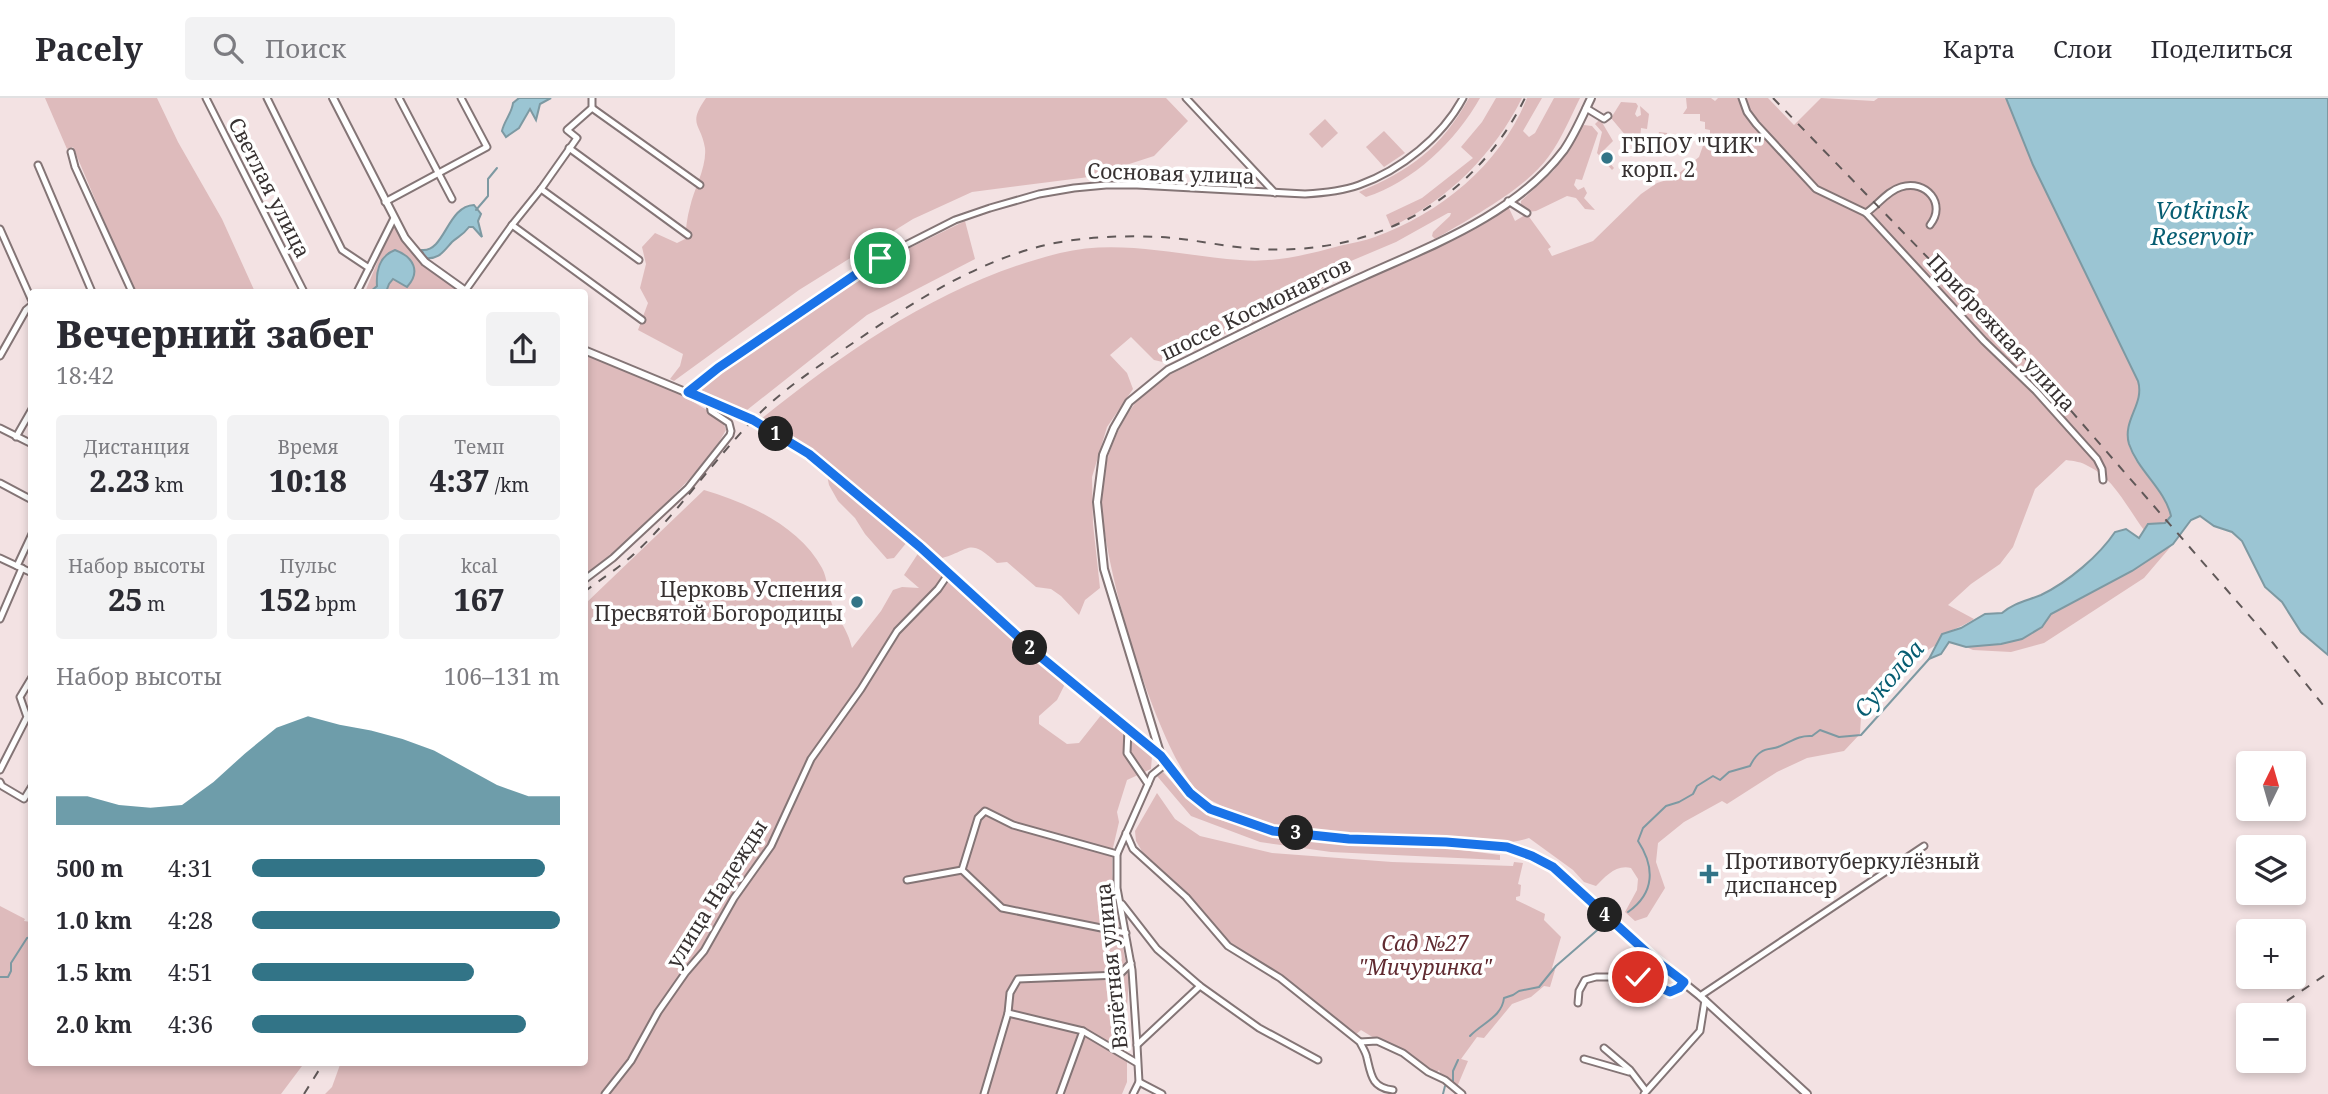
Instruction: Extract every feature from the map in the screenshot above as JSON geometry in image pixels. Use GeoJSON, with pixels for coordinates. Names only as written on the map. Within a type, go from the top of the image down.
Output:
{"type":"FeatureCollection","features":[{"type":"Feature","properties":{"kind":"main road"},"geometry":{"type":"LineString","coordinates":[[333,98],[405,239],[423,260],[462,289]]}},
{"type":"Feature","properties":{"kind":"main road","name":"шоссе Космонавтов"},"geometry":{"type":"LineString","coordinates":[[1591,98],[1564,149],[1537,177],[1477,223],[1168,370],[1129,402],[1114,428],[1099,477],[1097,502],[1104,569],[1161,756],[1190,793],[1210,809],[1273,831],[1349,839],[1507,847],[1532,856],[1553,867],[1807,1094]]}},
{"type":"Feature","properties":{"kind":"main road"},"geometry":{"type":"LineString","coordinates":[[588,352],[753,420],[809,454],[949,573],[1036,653],[1161,756]]}},
{"type":"Feature","properties":{"kind":"street","name":"Светлая улица"},"geometry":{"type":"LineString","coordinates":[[206,98],[302,289]]}},
{"type":"Feature","properties":{"kind":"street"},"geometry":{"type":"LineString","coordinates":[[267,98],[342,250],[369,268]]}},
{"type":"Feature","properties":{"kind":"street"},"geometry":{"type":"LineString","coordinates":[[399,98],[452,199]]}},
{"type":"Feature","properties":{"kind":"street"},"geometry":{"type":"LineString","coordinates":[[385,202],[487,147],[461,98]]}},
{"type":"Feature","properties":{"kind":"street"},"geometry":{"type":"LineString","coordinates":[[591,98],[592,107],[700,185]]}},
{"type":"Feature","properties":{"kind":"street"},"geometry":{"type":"LineString","coordinates":[[1186,98],[1275,193]]}},
{"type":"Feature","properties":{"kind":"street","name":"Сосновая улица"},"geometry":{"type":"LineString","coordinates":[[688,392],[718,368],[880,258],[966,216],[1039,194],[1095,186],[1137,185],[1305,194],[1331,192],[1359,185],[1384,174],[1412,156],[1448,121],[1463,98]]}},
{"type":"Feature","properties":{"kind":"street","name":"Прибрежная улица"},"geometry":{"type":"LineString","coordinates":[[1742,98],[1747,112],[1756,124],[1816,189],[1866,214],[1984,341],[2036,391],[2096,459],[2102,469],[2103,480]]}},
{"type":"Feature","properties":{"kind":"street"},"geometry":{"type":"LineString","coordinates":[[468,289],[577,138],[567,130],[592,107]]}},
{"type":"Feature","properties":{"kind":"street"},"geometry":{"type":"LineString","coordinates":[[1586,108],[1604,119],[1608,116]]}},
{"type":"Feature","properties":{"kind":"street"},"geometry":{"type":"LineString","coordinates":[[569,148],[688,236]]}},
{"type":"Feature","properties":{"kind":"street"},"geometry":{"type":"LineString","coordinates":[[71,152],[75,167],[131,289]]}},
{"type":"Feature","properties":{"kind":"street"},"geometry":{"type":"LineString","coordinates":[[38,165],[91,289]]}},
{"type":"Feature","properties":{"kind":"street","name":"Прибрежная улица"},"geometry":{"type":"LineString","coordinates":[[1866,214],[1888,193],[1900,187],[1919,186],[1926,188],[1935,202],[1934,219],[1930,225]]}},
{"type":"Feature","properties":{"kind":"street"},"geometry":{"type":"LineString","coordinates":[[541,189],[639,260]]}},
{"type":"Feature","properties":{"kind":"street"},"geometry":{"type":"LineString","coordinates":[[1508,201],[1527,213]]}},
{"type":"Feature","properties":{"kind":"street"},"geometry":{"type":"LineString","coordinates":[[358,289],[394,218]]}},
{"type":"Feature","properties":{"kind":"street"},"geometry":{"type":"LineString","coordinates":[[512,225],[642,320]]}},
{"type":"Feature","properties":{"kind":"street"},"geometry":{"type":"LineString","coordinates":[[0,229],[28,294]]}},
{"type":"Feature","properties":{"kind":"street"},"geometry":{"type":"LineString","coordinates":[[0,356],[28,308]]}},
{"type":"Feature","properties":{"kind":"street"},"geometry":{"type":"LineString","coordinates":[[588,577],[613,558],[688,488],[730,435],[729,423],[711,411],[710,402]]}},
{"type":"Feature","properties":{"kind":"street"},"geometry":{"type":"LineString","coordinates":[[16,437],[28,416]]}},
{"type":"Feature","properties":{"kind":"street"},"geometry":{"type":"LineString","coordinates":[[0,428],[28,442]]}},
{"type":"Feature","properties":{"kind":"street"},"geometry":{"type":"LineString","coordinates":[[0,483],[28,497]]}},
{"type":"Feature","properties":{"kind":"street"},"geometry":{"type":"LineString","coordinates":[[0,619],[28,544]]}},
{"type":"Feature","properties":{"kind":"street"},"geometry":{"type":"LineString","coordinates":[[0,558],[28,571]]}},
{"type":"Feature","properties":{"kind":"street","name":"улица Надежды"},"geometry":{"type":"LineString","coordinates":[[605,1094],[631,1061],[658,1012],[685,972],[704,951],[734,898],[771,846],[811,759],[862,689],[897,631],[938,589],[949,573]]}},
{"type":"Feature","properties":{"kind":"street"},"geometry":{"type":"LineString","coordinates":[[0,770],[27,717],[20,697],[28,684]]}},
{"type":"Feature","properties":{"kind":"street"},"geometry":{"type":"LineString","coordinates":[[1128,729],[1127,753],[1148,784]]}},
{"type":"Feature","properties":{"kind":"street","name":"Взлётная улица"},"geometry":{"type":"LineString","coordinates":[[1133,1094],[1139,1082],[1137,1045],[1131,963],[1117,888],[1117,854],[1152,775],[1167,763]]}},
{"type":"Feature","properties":{"kind":"street"},"geometry":{"type":"LineString","coordinates":[[0,782],[2,786],[24,799],[28,792]]}},
{"type":"Feature","properties":{"kind":"street"},"geometry":{"type":"LineString","coordinates":[[962,870],[978,818],[985,811],[1013,825],[1117,854]]}},
{"type":"Feature","properties":{"kind":"street"},"geometry":{"type":"LineString","coordinates":[[1126,833],[1133,849],[1186,897],[1228,946],[1280,978],[1360,1042],[1367,1054],[1369,1074],[1385,1089],[1393,1090]]}},
{"type":"Feature","properties":{"kind":"street"},"geometry":{"type":"LineString","coordinates":[[1604,1048],[1637,1078],[1645,1093],[1700,1031],[1702,998],[1924,846]]}},
{"type":"Feature","properties":{"kind":"street"},"geometry":{"type":"LineString","coordinates":[[907,880],[962,870]]}},
{"type":"Feature","properties":{"kind":"street"},"geometry":{"type":"LineString","coordinates":[[962,870],[1002,908],[1126,933]]}},
{"type":"Feature","properties":{"kind":"street"},"geometry":{"type":"LineString","coordinates":[[1120,901],[1157,949],[1200,986],[1259,1028],[1318,1060]]}},
{"type":"Feature","properties":{"kind":"street"},"geometry":{"type":"LineString","coordinates":[[984,1094],[1008,1013],[1010,993],[1018,979],[1119,975],[1131,963]]}},
{"type":"Feature","properties":{"kind":"street"},"geometry":{"type":"LineString","coordinates":[[1578,1003],[1579,991],[1586,980],[1596,977],[1638,977],[1670,992],[1684,982]]}},
{"type":"Feature","properties":{"kind":"street"},"geometry":{"type":"LineString","coordinates":[[1137,1045],[1200,986]]}},
{"type":"Feature","properties":{"kind":"street"},"geometry":{"type":"LineString","coordinates":[[1008,1013],[1083,1031],[1138,1063]]}},
{"type":"Feature","properties":{"kind":"street"},"geometry":{"type":"LineString","coordinates":[[1060,1094],[1083,1031]]}},
{"type":"Feature","properties":{"kind":"street"},"geometry":{"type":"LineString","coordinates":[[1360,1042],[1377,1041],[1403,1053],[1462,1094]]}},
{"type":"Feature","properties":{"kind":"street"},"geometry":{"type":"LineString","coordinates":[[1584,1059],[1632,1073]]}},
{"type":"Feature","properties":{"kind":"street"},"geometry":{"type":"LineString","coordinates":[[1139,1082],[1162,1094]]}},
{"type":"Feature","properties":{"kind":"green space"},"geometry":{"type":"Polygon","coordinates":[[[45,98],[157,98],[178,142],[222,219],[254,289],[133,289],[73,147],[67,149],[45,98]]]}},
{"type":"Feature","properties":{"kind":"green space"},"geometry":{"type":"Polygon","coordinates":[[[706,98],[1166,98],[1188,121],[1154,156],[1089,177],[972,192],[913,219],[799,290],[674,381],[670,379],[680,366],[683,354],[638,330],[648,303],[640,288],[646,264],[642,247],[655,233],[677,243],[685,239],[689,211],[704,163],[705,148],[696,119],[706,98]]]}},
{"type":"Feature","properties":{"kind":"green space"},"geometry":{"type":"Polygon","coordinates":[[[1469,98],[1480,98],[1459,130],[1432,158],[1383,190],[1366,197],[1359,192],[1394,175],[1423,156],[1447,131],[1469,98]]]}},
{"type":"Feature","properties":{"kind":"green space"},"geometry":{"type":"Polygon","coordinates":[[[1496,98],[1522,98],[1498,138],[1450,189],[1412,216],[1391,227],[1386,215],[1422,198],[1473,158],[1461,147],[1482,122],[1496,98]]]}},
{"type":"Feature","properties":{"kind":"green space"},"geometry":{"type":"Polygon","coordinates":[[[1527,98],[1542,98],[1523,131],[1529,137],[1535,133],[1554,98],[1580,98],[1558,142],[1539,168],[1527,180],[1480,212],[1435,239],[1433,232],[1450,216],[1451,213],[1448,213],[1396,242],[1332,269],[1324,288],[1174,357],[1167,363],[1154,360],[1131,337],[1110,355],[1127,373],[1133,389],[1107,427],[1092,477],[1093,524],[1100,588],[1085,600],[1079,615],[1051,589],[1036,587],[1007,562],[997,563],[980,550],[969,548],[939,559],[812,451],[761,419],[865,342],[939,299],[1018,265],[1060,253],[1105,247],[1150,249],[1253,261],[1278,259],[1366,240],[1399,227],[1445,200],[1485,165],[1516,122],[1527,98]]]}},
{"type":"Feature","properties":{"kind":"green space"},"geometry":{"type":"Polygon","coordinates":[[[1686,98],[1711,98],[1715,101],[1718,98],[1768,98],[1794,125],[1821,98],[1874,101],[1878,98],[2006,98],[2033,165],[2138,381],[2139,396],[2130,427],[2129,444],[2138,463],[2165,501],[2170,519],[2165,523],[2151,524],[2144,530],[2105,478],[2086,465],[2066,460],[2035,489],[2013,547],[2000,564],[1971,584],[1948,605],[1974,619],[1947,633],[1936,645],[1892,672],[1862,700],[1860,734],[1844,751],[1807,758],[1777,772],[1727,804],[1722,801],[1684,822],[1658,843],[1656,862],[1665,888],[1647,917],[1635,921],[1625,912],[1637,890],[1638,879],[1631,868],[1616,870],[1596,886],[1584,882],[1573,870],[1529,838],[1497,843],[1300,831],[1249,818],[1205,796],[1182,769],[1146,689],[1130,640],[1107,543],[1102,504],[1103,476],[1113,443],[1128,413],[1142,395],[1167,376],[1493,217],[1508,206],[1515,221],[1527,214],[1551,247],[1548,249],[1552,256],[1593,241],[1641,194],[1657,183],[1673,178],[1699,157],[1705,140],[1710,140],[1710,130],[1705,129],[1705,122],[1700,121],[1700,114],[1683,114],[1687,108],[1686,98]]]}},
{"type":"Feature","properties":{"kind":"green space"},"geometry":{"type":"Polygon","coordinates":[[[1621,102],[1636,103],[1637,117],[1641,115],[1640,106],[1649,114],[1647,129],[1641,128],[1640,139],[1657,142],[1659,132],[1667,133],[1666,151],[1637,149],[1611,118],[1621,102]]]}},
{"type":"Feature","properties":{"kind":"green space"},"geometry":{"type":"Polygon","coordinates":[[[1325,119],[1338,133],[1322,148],[1309,134],[1325,119]]]}},
{"type":"Feature","properties":{"kind":"green space"},"geometry":{"type":"Polygon","coordinates":[[[1600,119],[1613,141],[1601,153],[1614,168],[1612,170],[1597,153],[1602,132],[1595,124],[1600,119]]]}},
{"type":"Feature","properties":{"kind":"green space"},"geometry":{"type":"Polygon","coordinates":[[[1592,126],[1598,133],[1582,180],[1576,179],[1574,185],[1578,190],[1584,187],[1587,193],[1584,198],[1595,210],[1585,209],[1576,198],[1567,196],[1536,211],[1528,212],[1521,205],[1521,201],[1554,170],[1580,127],[1592,126]]]}},
{"type":"Feature","properties":{"kind":"green space"},"geometry":{"type":"Polygon","coordinates":[[[1384,131],[1405,153],[1384,167],[1366,147],[1384,131]]]}},
{"type":"Feature","properties":{"kind":"green space"},"geometry":{"type":"Polygon","coordinates":[[[965,221],[975,259],[867,315],[742,414],[699,392],[741,355],[881,262],[965,221]]]}},
{"type":"Feature","properties":{"kind":"green space"},"geometry":{"type":"Polygon","coordinates":[[[393,224],[416,257],[462,289],[387,289],[393,279],[407,287],[413,279],[414,271],[406,255],[385,255],[378,266],[377,286],[366,289],[393,224]]]}},
{"type":"Feature","properties":{"kind":"green space"},"geometry":{"type":"Polygon","coordinates":[[[588,355],[673,390],[722,419],[726,430],[704,462],[661,509],[588,575],[588,355]]]}},
{"type":"Feature","properties":{"kind":"green space"},"geometry":{"type":"Polygon","coordinates":[[[827,475],[907,542],[894,558],[887,559],[838,501],[827,475]]]}},
{"type":"Feature","properties":{"kind":"green space"},"geometry":{"type":"Polygon","coordinates":[[[704,490],[755,509],[800,540],[822,568],[830,600],[852,648],[881,611],[893,590],[902,587],[919,588],[904,575],[919,552],[1063,683],[1057,700],[1039,716],[1039,724],[1067,744],[1079,743],[1102,714],[1152,756],[1151,769],[1127,780],[1117,812],[1119,822],[1112,852],[1118,922],[1129,979],[1127,1082],[1122,1094],[325,1094],[332,1087],[340,1066],[588,1066],[588,601],[704,490]]]}},
{"type":"Feature","properties":{"kind":"green space"},"geometry":{"type":"Polygon","coordinates":[[[2173,544],[2144,578],[2044,643],[2011,652],[1973,650],[1966,647],[2001,642],[2024,635],[2051,614],[2132,571],[2173,544]]]}},
{"type":"Feature","properties":{"kind":"green space"},"geometry":{"type":"Polygon","coordinates":[[[1163,772],[1210,817],[1277,836],[1334,843],[1446,848],[1500,855],[1500,860],[1331,852],[1260,842],[1191,816],[1157,776],[1163,772]]]}},
{"type":"Feature","properties":{"kind":"green space","name":"Сад №27 \"Мичуринка\""},"geometry":{"type":"Polygon","coordinates":[[[1157,793],[1175,819],[1200,836],[1272,853],[1392,862],[1513,866],[1514,862],[1523,863],[1518,884],[1521,885],[1520,896],[1516,897],[1516,900],[1545,914],[1544,920],[1561,937],[1552,968],[1555,970],[1550,987],[1544,986],[1531,997],[1512,1004],[1484,1038],[1477,1037],[1461,1059],[1468,1061],[1457,1087],[1441,1075],[1439,1070],[1436,1073],[1395,1045],[1379,1041],[1361,1030],[1354,1036],[1280,976],[1231,943],[1188,895],[1147,860],[1136,841],[1135,831],[1157,793]]]}},
{"type":"Feature","properties":{"kind":"green space"},"geometry":{"type":"Polygon","coordinates":[[[0,906],[28,922],[28,1066],[302,1066],[281,1094],[0,1094],[0,906]]]}},
{"type":"Feature","properties":{"kind":"water"},"geometry":{"type":"Polygon","coordinates":[[[519,98],[551,98],[540,104],[536,120],[530,109],[519,128],[506,137],[502,131],[503,127],[513,103],[519,98]]]}},
{"type":"Feature","properties":{"kind":"water","name":"Votkinsk Reservoir"},"geometry":{"type":"Polygon","coordinates":[[[2006,98],[2328,98],[2328,655],[2301,632],[2282,602],[2265,587],[2242,541],[2232,532],[2214,526],[2200,516],[2191,520],[2173,544],[2132,571],[2051,614],[2042,627],[2022,639],[1966,647],[1949,642],[1941,654],[1929,659],[1942,634],[1961,628],[1985,614],[2002,613],[2016,604],[2051,590],[2092,559],[2115,532],[2126,529],[2139,538],[2148,524],[2165,523],[2171,516],[2163,497],[2129,444],[2128,427],[2139,397],[2138,381],[2033,165],[2006,98]]]}},
{"type":"Feature","properties":{"kind":"water"},"geometry":{"type":"Polygon","coordinates":[[[474,205],[481,214],[478,221],[482,237],[473,227],[469,227],[440,254],[433,258],[424,258],[422,250],[430,249],[436,244],[458,213],[465,207],[474,205]]]}},
{"type":"Feature","properties":{"kind":"water"},"geometry":{"type":"Polygon","coordinates":[[[395,250],[407,257],[413,266],[414,276],[407,287],[393,279],[387,289],[374,289],[377,286],[382,260],[395,250]]]}},
{"type":"Feature","properties":{"kind":"waterway"},"geometry":{"type":"LineString","coordinates":[[476,210],[488,196],[488,179],[497,168]]}},
{"type":"Feature","properties":{"kind":"waterway","name":"Суколда"},"geometry":{"type":"LineString","coordinates":[[1628,912],[1637,905],[1648,888],[1647,860],[1638,841],[1643,828],[1666,806],[1693,794],[1697,786],[1713,776],[1720,780],[1729,772],[1750,766],[1756,756],[1765,750],[1812,736],[1820,730],[1839,737],[1861,735],[1929,659]]}},
{"type":"Feature","properties":{"kind":"waterway","name":"Суколда"},"geometry":{"type":"LineString","coordinates":[[1470,1036],[1496,1015],[1504,998],[1519,991],[1539,987],[1556,966],[1602,926]]}},
{"type":"Feature","properties":{"kind":"waterway"},"geometry":{"type":"LineString","coordinates":[[0,977],[8,977],[11,963],[28,938]]}},
{"type":"Feature","properties":{"kind":"waterway","name":"Суколда"},"geometry":{"type":"LineString","coordinates":[[1443,1094],[1445,1086],[1453,1081],[1453,1071],[1458,1060]]}},
{"type":"Feature","properties":{"kind":"railway"},"geometry":{"type":"LineString","coordinates":[[588,589],[650,539],[735,439],[774,400],[812,370],[873,329],[958,278],[1027,250],[1076,240],[1161,237],[1245,248],[1299,249],[1340,243],[1379,232],[1415,216],[1448,194],[1477,167],[1503,135],[1525,98]]}},
{"type":"Feature","properties":{"kind":"railway"},"geometry":{"type":"LineString","coordinates":[[1773,98],[2026,359],[2273,643],[2328,711]]}},
{"type":"Feature","properties":{"kind":"railway"},"geometry":{"type":"LineString","coordinates":[[2284,1003],[2328,973]]}},
{"type":"Feature","properties":{"kind":"railway"},"geometry":{"type":"LineString","coordinates":[[304,1094],[322,1066]]}},
{"type":"Feature","properties":{"kind":"place","name":"ГБПОУ \"ЧИК\" корп. 2"},"geometry":{"type":"Point","coordinates":[1607,158]}},
{"type":"Feature","properties":{"kind":"place","name":"Церковь Успения Пресвятой Богородицы"},"geometry":{"type":"Point","coordinates":[857,602]}},
{"type":"Feature","properties":{"kind":"place","name":"Противотуберкулёзный диспансер"},"geometry":{"type":"Point","coordinates":[1709,874]}},
{"type":"Feature","properties":{"kind":"route"},"geometry":{"type":"LineString","coordinates":[[880,258],[718,368],[688,392],[753,420],[809,454],[943,567],[1036,653],[1161,756],[1190,793],[1210,809],[1273,831],[1349,839],[1507,847],[1532,856],[1553,867],[1654,959],[1684,982],[1670,992],[1638,977]]}}]}
